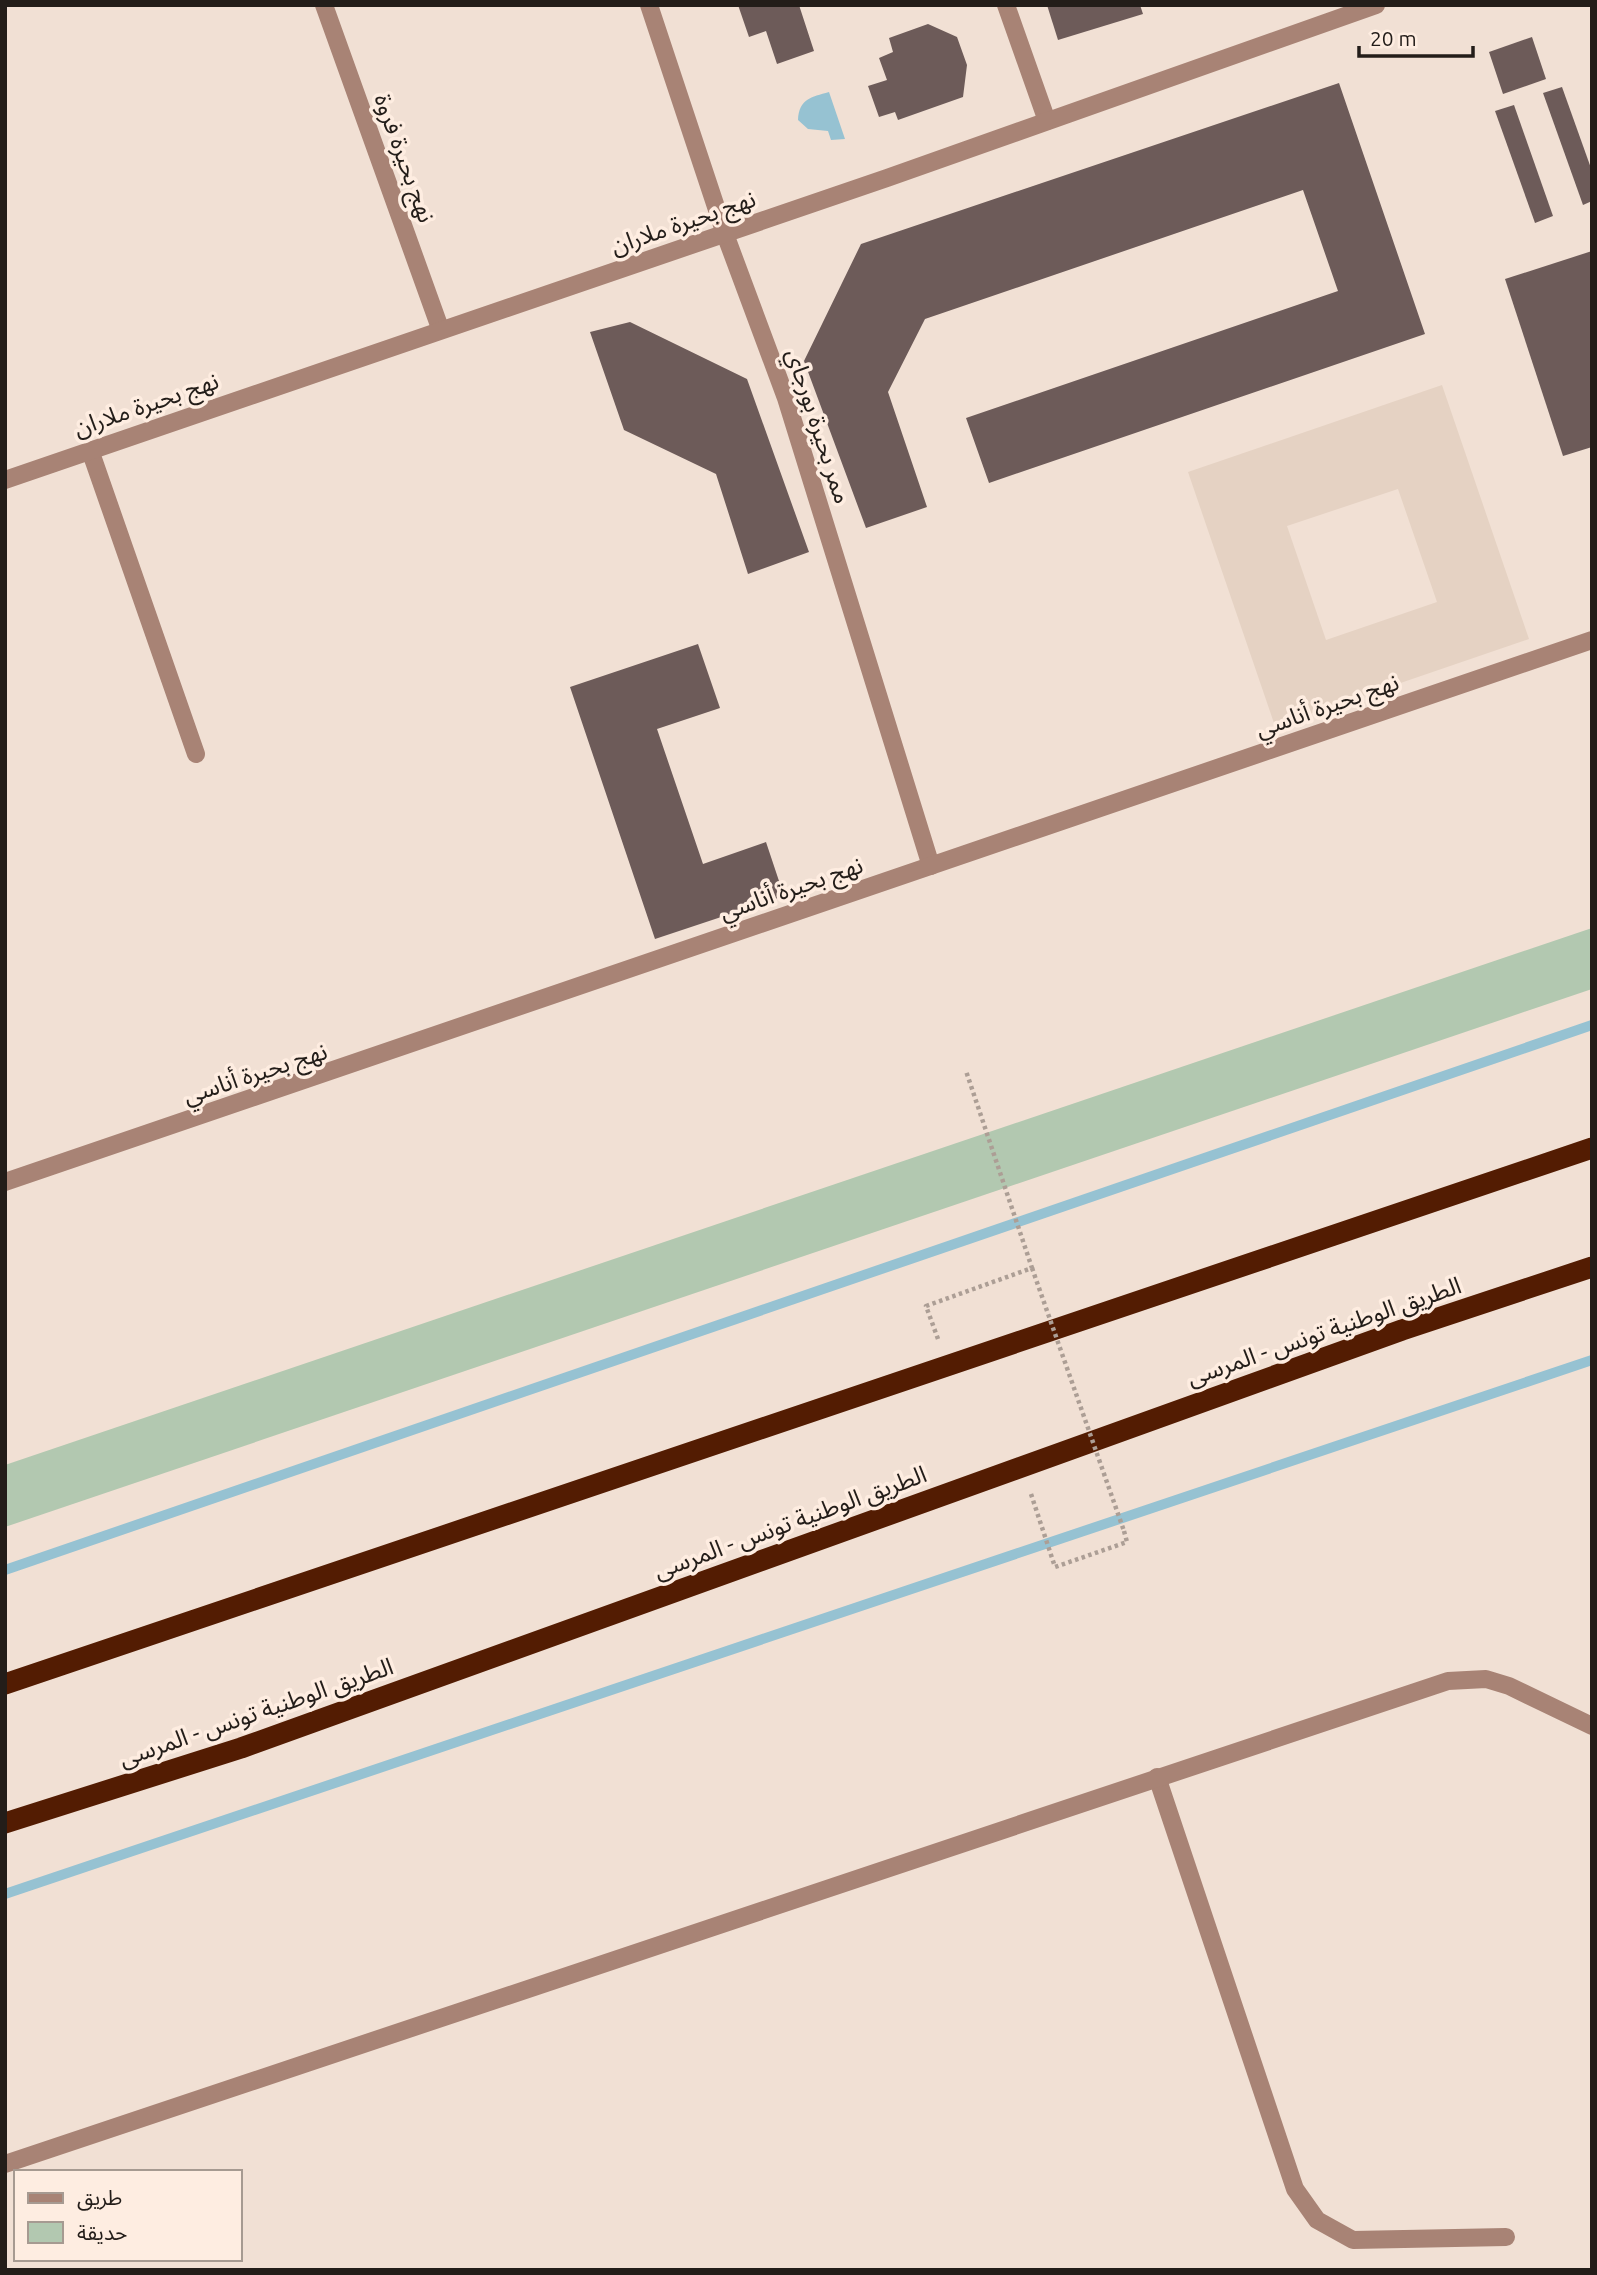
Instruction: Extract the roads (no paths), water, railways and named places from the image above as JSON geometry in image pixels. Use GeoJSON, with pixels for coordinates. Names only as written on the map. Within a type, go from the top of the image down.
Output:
{"type":"FeatureCollection","features":[{"type":"Feature","properties":{"kind":"highway"},"geometry":{"type":"LineString","coordinates":[[5,1684],[1592,1148]]}},
{"type":"Feature","properties":{"kind":"highway","name":"الطريق الوطنية تونس - المرسى"},"geometry":{"type":"LineString","coordinates":[[5,1823],[241,1748],[1402,1330],[1592,1267]]}},
{"type":"Feature","properties":{"kind":"street","name":"نهج بحيرة فروة"},"geometry":{"type":"LineString","coordinates":[[324,5],[440,328]]}},
{"type":"Feature","properties":{"kind":"street","name":"ممر بحيرة بورجاي"},"geometry":{"type":"LineString","coordinates":[[649,5],[725,234],[786,398],[931,866]]}},
{"type":"Feature","properties":{"kind":"street"},"geometry":{"type":"LineString","coordinates":[[1006,5],[1047,121]]}},
{"type":"Feature","properties":{"kind":"street","name":"نهج بحيرة ملاران"},"geometry":{"type":"LineString","coordinates":[[5,480],[440,328],[725,234],[1376,5]]}},
{"type":"Feature","properties":{"kind":"street"},"geometry":{"type":"LineString","coordinates":[[90,450],[196,754]]}},
{"type":"Feature","properties":{"kind":"street","name":"نهج بحيرة أناسي"},"geometry":{"type":"LineString","coordinates":[[5,1182],[1592,640]]}},
{"type":"Feature","properties":{"kind":"street"},"geometry":{"type":"LineString","coordinates":[[5,2164],[1157,1777],[1458,1680],[1486,1679],[1508,1686],[1592,1726]]}},
{"type":"Feature","properties":{"kind":"street"},"geometry":{"type":"LineString","coordinates":[[1157,1777],[1295,2189],[1317,2220],[1353,2241],[1506,2238]]}},
{"type":"Feature","properties":{"kind":"water"},"geometry":{"type":"Polygon","coordinates":[[[829,92],[845,139],[831,140],[828,131],[808,129],[798,120],[801,107],[807,100],[829,92]]]}},
{"type":"Feature","properties":{"kind":"waterway"},"geometry":{"type":"LineString","coordinates":[[5,1570],[1592,1025]]}},
{"type":"Feature","properties":{"kind":"waterway"},"geometry":{"type":"LineString","coordinates":[[5,1894],[1592,1360]]}}]}
